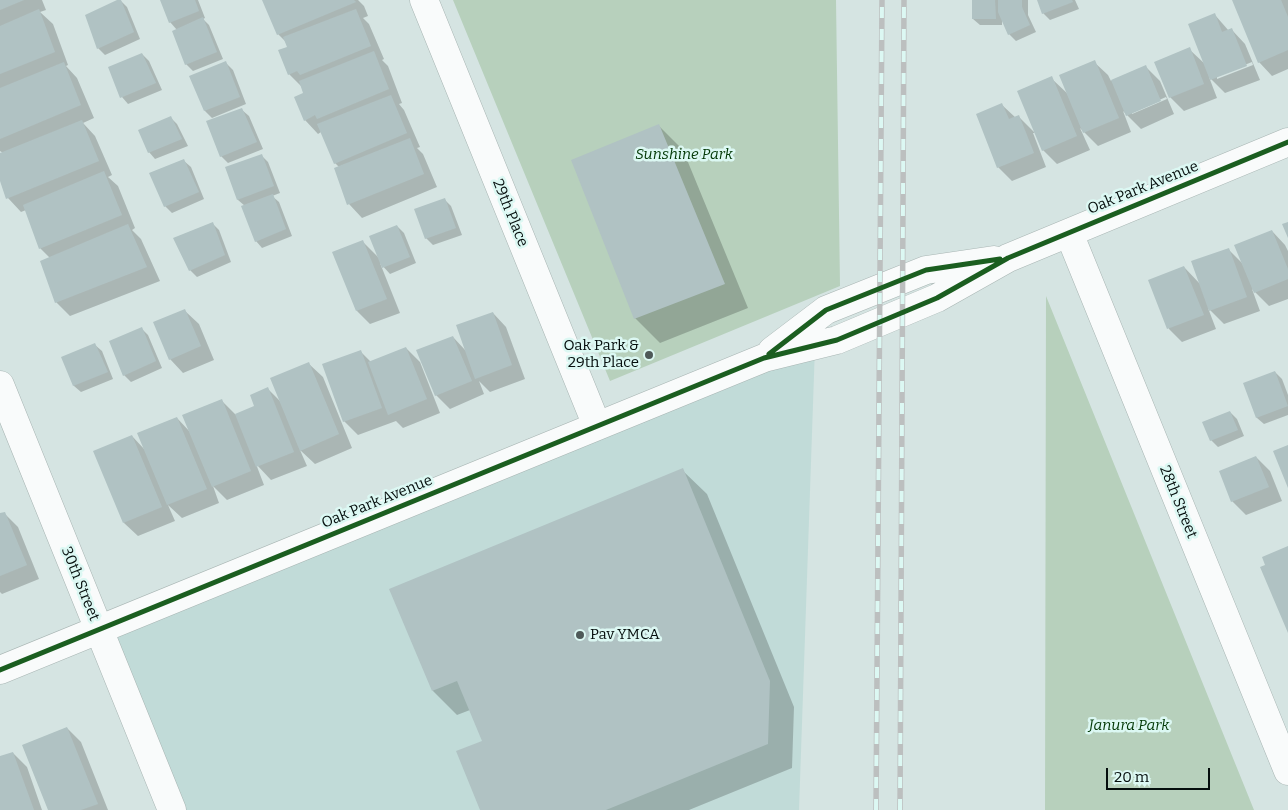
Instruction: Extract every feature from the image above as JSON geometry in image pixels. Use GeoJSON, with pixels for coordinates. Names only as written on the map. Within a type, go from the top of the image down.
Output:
{"type":"FeatureCollection","features":[{"type":"Feature","properties":{"kind":"street","name":"29th Place"},"geometry":{"type":"LineString","coordinates":[[424,0],[597,426]]}},
{"type":"Feature","properties":{"kind":"street","name":"Oak Park Avenue"},"geometry":{"type":"LineString","coordinates":[[0,670],[764,358],[826,310],[926,270],[1008,258],[1288,142]]}},
{"type":"Feature","properties":{"kind":"street","name":"28th Street"},"geometry":{"type":"LineString","coordinates":[[1069,233],[1278,721],[1288,771]]}},
{"type":"Feature","properties":{"kind":"street","name":"30th Street"},"geometry":{"type":"LineString","coordinates":[[0,385],[172,810]]}},
{"type":"Feature","properties":{"kind":"shaded area"},"geometry":{"type":"Polygon","coordinates":[[[815,346],[799,810],[182,810],[111,633],[815,346]]]}},
{"type":"Feature","properties":{"kind":"green space","name":"Sunshine Park"},"geometry":{"type":"Polygon","coordinates":[[[453,0],[836,0],[840,286],[610,381],[453,0]]]}},
{"type":"Feature","properties":{"kind":"green space","name":"Janura Park"},"geometry":{"type":"Polygon","coordinates":[[[1046,296],[1254,810],[1045,810],[1046,296]]]}},
{"type":"Feature","properties":{"kind":"building"},"geometry":{"type":"Polygon","coordinates":[[[0,0],[24,0],[0,10],[0,0]]]}},
{"type":"Feature","properties":{"kind":"building"},"geometry":{"type":"Polygon","coordinates":[[[117,0],[121,0],[134,32],[97,49],[85,15],[117,0]]]}},
{"type":"Feature","properties":{"kind":"building"},"geometry":{"type":"Polygon","coordinates":[[[160,0],[195,0],[199,11],[169,23],[160,0]]]}},
{"type":"Feature","properties":{"kind":"building"},"geometry":{"type":"Polygon","coordinates":[[[262,0],[354,0],[356,2],[277,35],[262,0]]]}},
{"type":"Feature","properties":{"kind":"building"},"geometry":{"type":"Polygon","coordinates":[[[972,0],[995,0],[996,19],[972,19],[972,0]]]}},
{"type":"Feature","properties":{"kind":"building"},"geometry":{"type":"Polygon","coordinates":[[[998,0],[1022,0],[1022,7],[1030,25],[1008,35],[998,12],[998,0]]]}},
{"type":"Feature","properties":{"kind":"building"},"geometry":{"type":"Polygon","coordinates":[[[1037,0],[1072,0],[1073,2],[1042,14],[1037,0]]]}},
{"type":"Feature","properties":{"kind":"building"},"geometry":{"type":"Polygon","coordinates":[[[1232,0],[1281,0],[1288,17],[1288,50],[1258,63],[1232,0]]]}},
{"type":"Feature","properties":{"kind":"building"},"geometry":{"type":"Polygon","coordinates":[[[39,9],[55,52],[0,74],[0,26],[39,9]]]}},
{"type":"Feature","properties":{"kind":"building"},"geometry":{"type":"Polygon","coordinates":[[[356,9],[371,46],[300,75],[297,71],[288,75],[278,50],[287,47],[283,37],[356,9]]]}},
{"type":"Feature","properties":{"kind":"building"},"geometry":{"type":"Polygon","coordinates":[[[1215,13],[1222,32],[1232,28],[1247,66],[1210,80],[1188,24],[1215,13]]]}},
{"type":"Feature","properties":{"kind":"building"},"geometry":{"type":"Polygon","coordinates":[[[203,17],[217,52],[185,65],[172,31],[203,17]]]}},
{"type":"Feature","properties":{"kind":"building"},"geometry":{"type":"Polygon","coordinates":[[[1190,47],[1204,84],[1169,98],[1154,62],[1190,47]]]}},
{"type":"Feature","properties":{"kind":"building"},"geometry":{"type":"Polygon","coordinates":[[[374,51],[389,89],[317,119],[315,115],[304,121],[294,97],[303,93],[299,81],[374,51]]]}},
{"type":"Feature","properties":{"kind":"building"},"geometry":{"type":"Polygon","coordinates":[[[142,53],[156,83],[120,98],[108,67],[142,53]]]}},
{"type":"Feature","properties":{"kind":"building"},"geometry":{"type":"Polygon","coordinates":[[[1095,60],[1119,118],[1083,133],[1059,75],[1095,60]]]}},
{"type":"Feature","properties":{"kind":"building"},"geometry":{"type":"Polygon","coordinates":[[[226,61],[240,97],[204,111],[189,76],[226,61]]]}},
{"type":"Feature","properties":{"kind":"building"},"geometry":{"type":"Polygon","coordinates":[[[64,62],[81,105],[0,139],[0,88],[64,62]]]}},
{"type":"Feature","properties":{"kind":"building"},"geometry":{"type":"Polygon","coordinates":[[[1146,65],[1161,101],[1126,116],[1111,80],[1146,65]]]}},
{"type":"Feature","properties":{"kind":"building"},"geometry":{"type":"Polygon","coordinates":[[[1052,76],[1077,136],[1042,151],[1017,91],[1052,76]]]}},
{"type":"Feature","properties":{"kind":"building"},"geometry":{"type":"Polygon","coordinates":[[[391,95],[407,133],[334,164],[317,124],[391,95]]]}},
{"type":"Feature","properties":{"kind":"building"},"geometry":{"type":"Polygon","coordinates":[[[1002,103],[1009,119],[1019,115],[1034,153],[997,168],[976,114],[1002,103]]]}},
{"type":"Feature","properties":{"kind":"building"},"geometry":{"type":"Polygon","coordinates":[[[242,108],[257,142],[220,157],[206,121],[242,108]]]}},
{"type":"Feature","properties":{"kind":"building"},"geometry":{"type":"Polygon","coordinates":[[[171,116],[182,139],[148,153],[138,130],[171,116]]]}},
{"type":"Feature","properties":{"kind":"building"},"geometry":{"type":"Polygon","coordinates":[[[82,120],[99,161],[6,199],[0,181],[0,153],[82,120]]]}},
{"type":"Feature","properties":{"kind":"building"},"geometry":{"type":"Polygon","coordinates":[[[659,124],[725,284],[634,319],[571,160],[659,124]]]}},
{"type":"Feature","properties":{"kind":"building"},"geometry":{"type":"Polygon","coordinates":[[[410,138],[424,174],[347,205],[334,168],[410,138]]]}},
{"type":"Feature","properties":{"kind":"building"},"geometry":{"type":"Polygon","coordinates":[[[262,154],[274,186],[237,200],[225,167],[262,154]]]}},
{"type":"Feature","properties":{"kind":"building"},"geometry":{"type":"Polygon","coordinates":[[[184,159],[199,192],[164,207],[149,173],[184,159]]]}},
{"type":"Feature","properties":{"kind":"building"},"geometry":{"type":"Polygon","coordinates":[[[104,171],[122,215],[39,249],[23,205],[104,171]]]}},
{"type":"Feature","properties":{"kind":"building"},"geometry":{"type":"Polygon","coordinates":[[[273,194],[286,229],[255,242],[241,206],[273,194]]]}},
{"type":"Feature","properties":{"kind":"building"},"geometry":{"type":"Polygon","coordinates":[[[445,198],[456,228],[425,239],[414,209],[445,198]]]}},
{"type":"Feature","properties":{"kind":"building"},"geometry":{"type":"Polygon","coordinates":[[[213,222],[225,255],[189,271],[173,238],[213,222]]]}},
{"type":"Feature","properties":{"kind":"building"},"geometry":{"type":"Polygon","coordinates":[[[1288,222],[1288,238],[1282,224],[1288,222]]]}},
{"type":"Feature","properties":{"kind":"building"},"geometry":{"type":"Polygon","coordinates":[[[128,224],[147,267],[55,303],[40,261],[128,224]]]}},
{"type":"Feature","properties":{"kind":"building"},"geometry":{"type":"Polygon","coordinates":[[[397,225],[410,257],[382,268],[369,236],[397,225]]]}},
{"type":"Feature","properties":{"kind":"building"},"geometry":{"type":"Polygon","coordinates":[[[1272,230],[1288,269],[1288,279],[1254,293],[1234,245],[1272,230]]]}},
{"type":"Feature","properties":{"kind":"building"},"geometry":{"type":"Polygon","coordinates":[[[363,240],[387,299],[356,311],[332,252],[363,240]]]}},
{"type":"Feature","properties":{"kind":"building"},"geometry":{"type":"Polygon","coordinates":[[[1229,248],[1247,297],[1209,311],[1191,261],[1229,248]]]}},
{"type":"Feature","properties":{"kind":"building"},"geometry":{"type":"Polygon","coordinates":[[[1184,266],[1204,315],[1167,329],[1148,280],[1184,266]]]}},
{"type":"Feature","properties":{"kind":"building"},"geometry":{"type":"Polygon","coordinates":[[[185,309],[201,346],[169,360],[153,322],[185,309]]]}},
{"type":"Feature","properties":{"kind":"building"},"geometry":{"type":"Polygon","coordinates":[[[493,312],[512,365],[475,379],[456,325],[493,312]]]}},
{"type":"Feature","properties":{"kind":"building"},"geometry":{"type":"Polygon","coordinates":[[[142,327],[156,361],[123,376],[109,341],[142,327]]]}},
{"type":"Feature","properties":{"kind":"building"},"geometry":{"type":"Polygon","coordinates":[[[453,336],[472,381],[435,396],[416,350],[453,336]]]}},
{"type":"Feature","properties":{"kind":"building"},"geometry":{"type":"Polygon","coordinates":[[[95,343],[108,372],[73,386],[61,357],[95,343]]]}},
{"type":"Feature","properties":{"kind":"building"},"geometry":{"type":"Polygon","coordinates":[[[406,347],[427,399],[388,415],[368,362],[406,347]]]}},
{"type":"Feature","properties":{"kind":"building"},"geometry":{"type":"Polygon","coordinates":[[[361,350],[382,408],[343,422],[322,364],[361,350]]]}},
{"type":"Feature","properties":{"kind":"building"},"geometry":{"type":"Polygon","coordinates":[[[309,362],[339,434],[300,451],[270,378],[309,362]]]}},
{"type":"Feature","properties":{"kind":"building"},"geometry":{"type":"Polygon","coordinates":[[[1275,371],[1288,406],[1256,418],[1243,383],[1275,371]]]}},
{"type":"Feature","properties":{"kind":"building"},"geometry":{"type":"Polygon","coordinates":[[[268,387],[294,452],[256,467],[235,414],[254,406],[250,395],[268,387]]]}},
{"type":"Feature","properties":{"kind":"building"},"geometry":{"type":"Polygon","coordinates":[[[222,399],[251,471],[212,487],[182,415],[222,399]]]}},
{"type":"Feature","properties":{"kind":"building"},"geometry":{"type":"Polygon","coordinates":[[[1230,411],[1238,430],[1210,441],[1202,422],[1230,411]]]}},
{"type":"Feature","properties":{"kind":"building"},"geometry":{"type":"Polygon","coordinates":[[[177,417],[207,489],[167,505],[137,433],[177,417]]]}},
{"type":"Feature","properties":{"kind":"building"},"geometry":{"type":"Polygon","coordinates":[[[132,435],[162,507],[123,523],[93,451],[132,435]]]}},
{"type":"Feature","properties":{"kind":"building"},"geometry":{"type":"Polygon","coordinates":[[[1288,445],[1288,488],[1273,451],[1288,445]]]}},
{"type":"Feature","properties":{"kind":"building"},"geometry":{"type":"Polygon","coordinates":[[[1256,456],[1269,487],[1231,502],[1219,471],[1256,456]]]}},
{"type":"Feature","properties":{"kind":"building","name":"Pav YMCA"},"geometry":{"type":"Polygon","coordinates":[[[683,468],[770,681],[768,744],[606,810],[480,810],[456,751],[482,741],[457,681],[432,691],[389,589],[683,468]]]}},
{"type":"Feature","properties":{"kind":"building"},"geometry":{"type":"Polygon","coordinates":[[[5,512],[27,565],[0,576],[0,513],[5,512]]]}},
{"type":"Feature","properties":{"kind":"building"},"geometry":{"type":"Polygon","coordinates":[[[1288,546],[1288,633],[1260,567],[1265,565],[1262,557],[1288,546]]]}},
{"type":"Feature","properties":{"kind":"building"},"geometry":{"type":"Polygon","coordinates":[[[67,727],[98,804],[81,810],[48,810],[22,745],[67,727]]]}},
{"type":"Feature","properties":{"kind":"building"},"geometry":{"type":"Polygon","coordinates":[[[13,752],[34,810],[0,810],[0,756],[13,752]]]}},
{"type":"Feature","properties":{"kind":"railway"},"geometry":{"type":"LineString","coordinates":[[876,810],[882,0]]}},
{"type":"Feature","properties":{"kind":"railway"},"geometry":{"type":"LineString","coordinates":[[900,810],[904,0]]}},
{"type":"Feature","properties":{"kind":"cycle path"},"geometry":{"type":"LineString","coordinates":[[0,670],[764,358],[837,340],[937,298],[1008,258],[1288,142]]}},
{"type":"Feature","properties":{"kind":"cycle path"},"geometry":{"type":"LineString","coordinates":[[769,354],[826,310],[926,270],[1000,259]]}},
{"type":"Feature","properties":{"kind":"place","name":"Oak Park & 29th Place"},"geometry":{"type":"Point","coordinates":[649,355]}},
{"type":"Feature","properties":{"kind":"place","name":"Pav YMCA"},"geometry":{"type":"Point","coordinates":[580,635]}}]}
